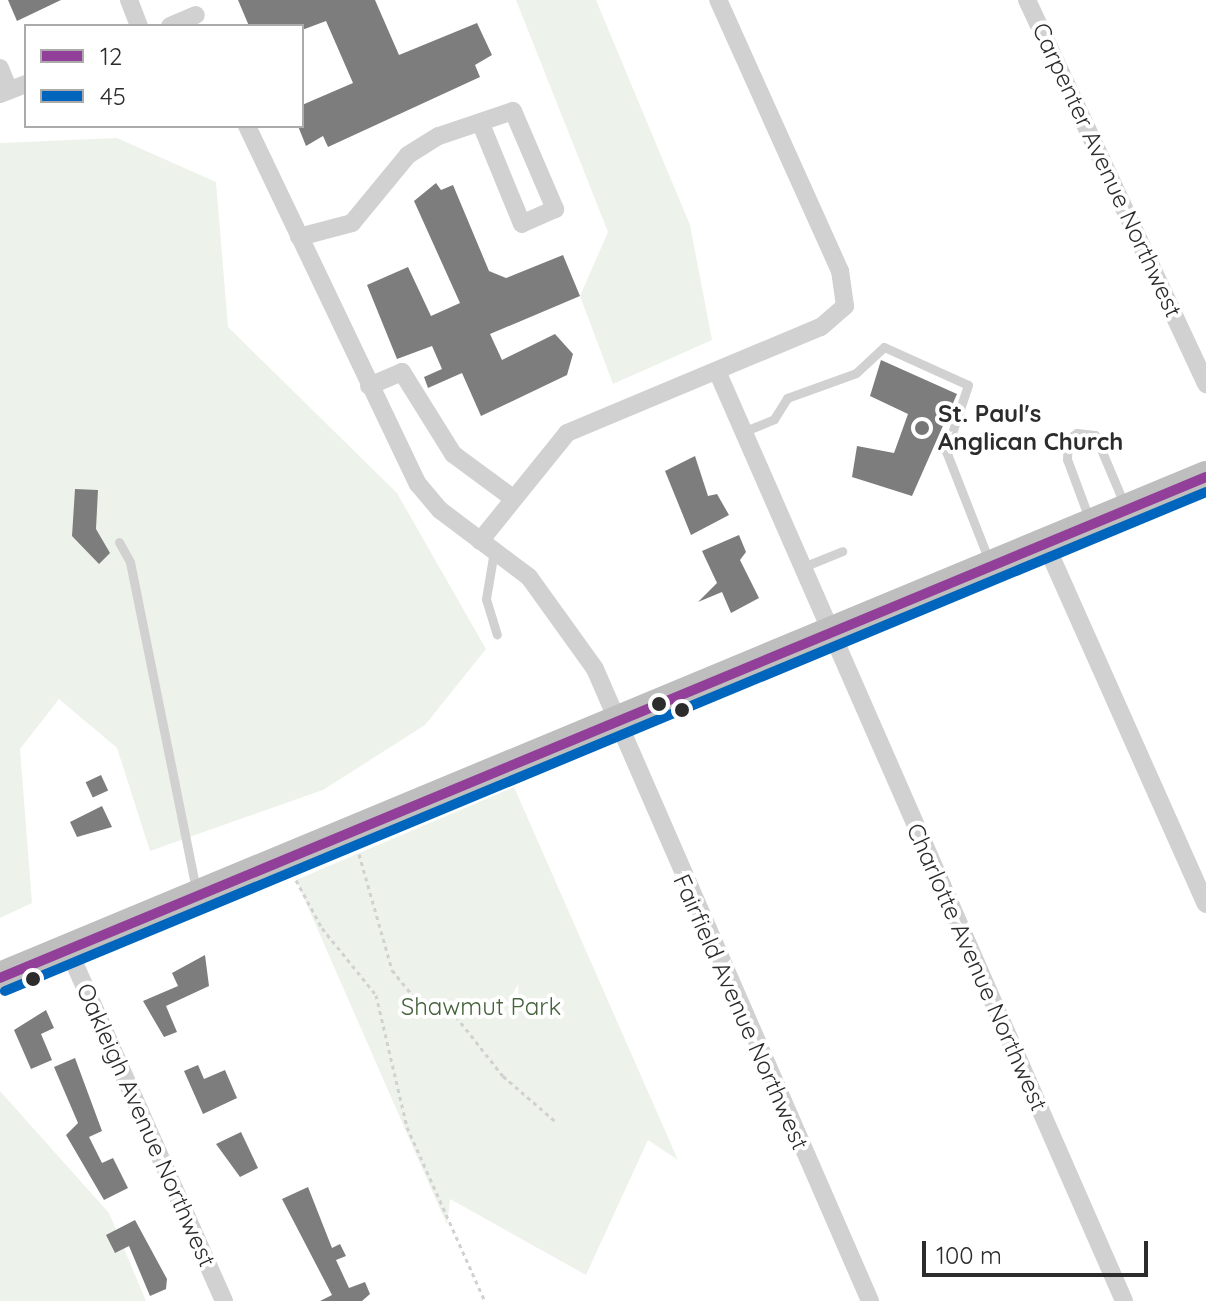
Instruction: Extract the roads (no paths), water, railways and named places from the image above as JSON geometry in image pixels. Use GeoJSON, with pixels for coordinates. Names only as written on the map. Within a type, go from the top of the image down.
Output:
{"type":"FeatureCollection","features":[{"type":"Feature","properties":{"kind":"highway"},"geometry":{"type":"LineString","coordinates":[[0,978],[1206,477]]}},
{"type":"Feature","properties":{"kind":"street"},"geometry":{"type":"LineString","coordinates":[[129,0],[138,24]]}},
{"type":"Feature","properties":{"kind":"street"},"geometry":{"type":"LineString","coordinates":[[487,546],[510,496],[567,433],[835,319],[847,292],[718,0]]}},
{"type":"Feature","properties":{"kind":"street","name":"Carpenter Avenue Northwest"},"geometry":{"type":"LineString","coordinates":[[1027,0],[1206,384]]}},
{"type":"Feature","properties":{"kind":"street"},"geometry":{"type":"LineString","coordinates":[[175,24],[200,14]]}},
{"type":"Feature","properties":{"kind":"street"},"geometry":{"type":"LineString","coordinates":[[0,68],[12,89]]}},
{"type":"Feature","properties":{"kind":"street"},"geometry":{"type":"LineString","coordinates":[[299,237],[352,223],[408,155],[439,136],[513,111],[520,118],[555,209],[522,224],[481,124]]}},
{"type":"Feature","properties":{"kind":"street","name":"Fairfield Avenue Northwest"},"geometry":{"type":"LineString","coordinates":[[248,128],[418,484],[563,616],[595,669],[613,723],[870,1301]]}},
{"type":"Feature","properties":{"kind":"street","name":"Charlotte Avenue Northwest"},"geometry":{"type":"LineString","coordinates":[[717,371],[808,565],[1124,1301]]}},
{"type":"Feature","properties":{"kind":"street"},"geometry":{"type":"LineString","coordinates":[[369,386],[402,372],[453,454],[510,496]]}},
{"type":"Feature","properties":{"kind":"street"},"geometry":{"type":"LineString","coordinates":[[1045,543],[1206,904]]}},
{"type":"Feature","properties":{"kind":"street","name":"Oakleigh Avenue Northwest"},"geometry":{"type":"LineString","coordinates":[[68,949],[224,1301]]}},
{"type":"Feature","properties":{"kind":"lane"},"geometry":{"type":"LineString","coordinates":[[745,431],[774,419],[787,398],[856,373],[884,347],[968,385],[946,451],[991,565]]}},
{"type":"Feature","properties":{"kind":"lane"},"geometry":{"type":"LineString","coordinates":[[1091,524],[1067,459],[1068,439],[1077,433],[1095,435],[1126,509]]}},
{"type":"Feature","properties":{"kind":"lane"},"geometry":{"type":"LineString","coordinates":[[119,542],[130,562],[197,895]]}},
{"type":"Feature","properties":{"kind":"lane"},"geometry":{"type":"LineString","coordinates":[[487,546],[486,599],[497,634]]}},
{"type":"Feature","properties":{"kind":"lane"},"geometry":{"type":"LineString","coordinates":[[808,565],[842,551]]}},
{"type":"Feature","properties":{"kind":"place","name":"St. Paul's Anglican Church"},"geometry":{"type":"Point","coordinates":[922,428]}},
{"type":"Feature","properties":{"kind":"park label","name":"Shawmut Park"},"geometry":{"type":"Point","coordinates":[481,1007]}}]}
